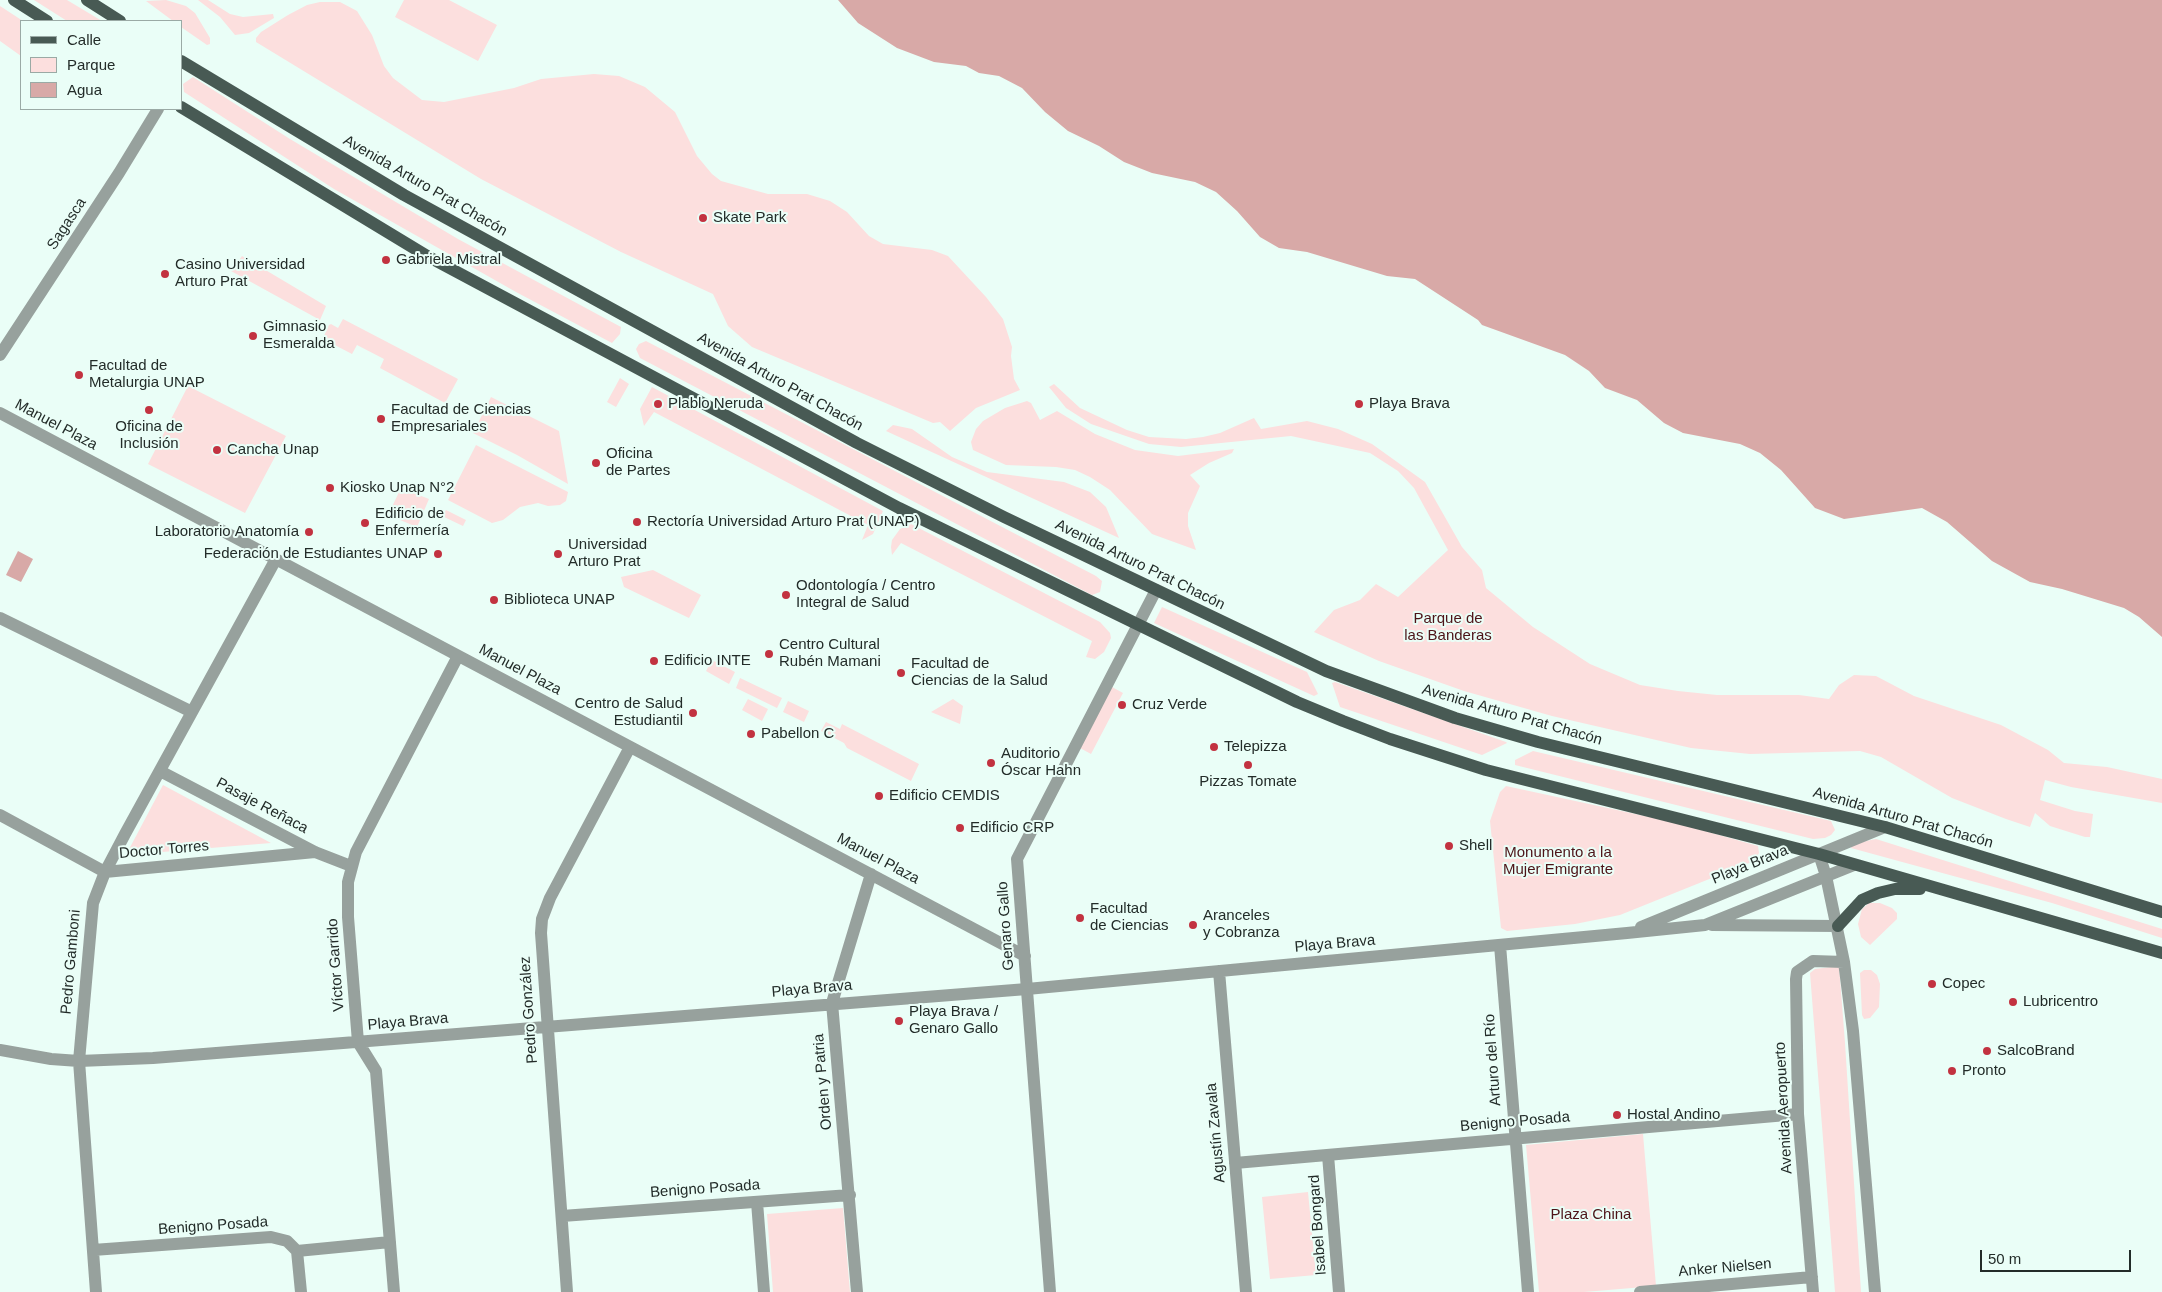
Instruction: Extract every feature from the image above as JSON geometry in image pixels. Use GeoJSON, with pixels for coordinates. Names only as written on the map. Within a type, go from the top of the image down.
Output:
{"type":"FeatureCollection","features":[{"type":"Feature","properties":{"kind":"main road"},"geometry":{"type":"LineString","coordinates":[[14,0],[45,20]]}},
{"type":"Feature","properties":{"kind":"main road"},"geometry":{"type":"LineString","coordinates":[[87,0],[118,20]]}},
{"type":"Feature","properties":{"kind":"main road","name":"Avenida Arturo Prat Chacón"},"geometry":{"type":"LineString","coordinates":[[183,65],[404,195],[857,443],[1004,517],[1326,671],[1455,718],[1538,742],[1885,827],[2162,912]]}},
{"type":"Feature","properties":{"kind":"main road"},"geometry":{"type":"LineString","coordinates":[[182,108],[427,256],[648,375],[899,508],[1305,705],[1438,756],[1486,770],[1819,854],[2162,953]]}},
{"type":"Feature","properties":{"kind":"main road"},"geometry":{"type":"LineString","coordinates":[[1838,926],[1862,900],[1878,893],[1895,889],[1935,889]]}},
{"type":"Feature","properties":{"kind":"street","name":"Sagasca"},"geometry":{"type":"LineString","coordinates":[[0,355],[119,173],[157,110]]}},
{"type":"Feature","properties":{"kind":"street","name":"Manuel Plaza"},"geometry":{"type":"LineString","coordinates":[[0,413],[1025,956]]}},
{"type":"Feature","properties":{"kind":"street","name":"Pedro Gamboni"},"geometry":{"type":"LineString","coordinates":[[96,1292],[79,1061],[93,903],[105,872],[276,560]]}},
{"type":"Feature","properties":{"kind":"street","name":"Genaro Gallo"},"geometry":{"type":"LineString","coordinates":[[1050,1292],[1017,859],[1156,590]]}},
{"type":"Feature","properties":{"kind":"street"},"geometry":{"type":"LineString","coordinates":[[0,618],[192,712]]}},
{"type":"Feature","properties":{"kind":"street","name":"Víctor Garrido"},"geometry":{"type":"LineString","coordinates":[[394,1292],[376,1071],[358,1042],[348,917],[348,882],[351,866],[362,839],[458,656]]}},
{"type":"Feature","properties":{"kind":"street","name":"Pedro González"},"geometry":{"type":"LineString","coordinates":[[568,1292],[541,933],[545,909],[630,747]]}},
{"type":"Feature","properties":{"kind":"street","name":"Pasaje Reñaca"},"geometry":{"type":"LineString","coordinates":[[160,771],[314,852],[351,866]]}},
{"type":"Feature","properties":{"kind":"street","name":"Doctor Torres"},"geometry":{"type":"LineString","coordinates":[[0,815],[105,872],[314,852]]}},
{"type":"Feature","properties":{"kind":"street","name":"Playa Brava"},"geometry":{"type":"LineString","coordinates":[[1627,933],[1885,827]]}},
{"type":"Feature","properties":{"kind":"street"},"geometry":{"type":"LineString","coordinates":[[1819,854],[1838,926],[1844,962],[1852,1031],[1875,1292]]}},
{"type":"Feature","properties":{"kind":"street","name":"Playa Brava"},"geometry":{"type":"LineString","coordinates":[[0,1050],[51,1059],[79,1061],[153,1058],[1027,989],[1627,933],[1705,925],[1854,865]]}},
{"type":"Feature","properties":{"kind":"street","name":"Orden y Patria"},"geometry":{"type":"LineString","coordinates":[[857,1292],[832,1003],[871,874]]}},
{"type":"Feature","properties":{"kind":"street"},"geometry":{"type":"LineString","coordinates":[[1705,925],[1838,926]]}},
{"type":"Feature","properties":{"kind":"street","name":"Arturo del Río"},"geometry":{"type":"LineString","coordinates":[[1500,945],[1528,1292]]}},
{"type":"Feature","properties":{"kind":"street","name":"Avenida Aeropuerto"},"geometry":{"type":"LineString","coordinates":[[1813,1292],[1798,1114],[1796,979],[1798,972],[1813,961],[1844,962]]}},
{"type":"Feature","properties":{"kind":"street","name":"Agustín Zavala"},"geometry":{"type":"LineString","coordinates":[[1219,971],[1246,1292]]}},
{"type":"Feature","properties":{"kind":"street","name":"Benigno Posada"},"geometry":{"type":"LineString","coordinates":[[1235,1163],[1516,1137],[1798,1114]]}},
{"type":"Feature","properties":{"kind":"street","name":"Isabel Bongard"},"geometry":{"type":"LineString","coordinates":[[1328,1155],[1339,1292]]}},
{"type":"Feature","properties":{"kind":"street","name":"Benigno Posada"},"geometry":{"type":"LineString","coordinates":[[562,1216],[850,1195]]}},
{"type":"Feature","properties":{"kind":"street"},"geometry":{"type":"LineString","coordinates":[[757,1202],[764,1292]]}},
{"type":"Feature","properties":{"kind":"street","name":"Benigno Posada"},"geometry":{"type":"LineString","coordinates":[[93,1250],[271,1237],[287,1241],[297,1251]]}},
{"type":"Feature","properties":{"kind":"street"},"geometry":{"type":"LineString","coordinates":[[301,1292],[297,1251],[390,1242]]}},
{"type":"Feature","properties":{"kind":"street","name":"Anker Nielsen"},"geometry":{"type":"LineString","coordinates":[[1640,1292],[1812,1276]]}},
{"type":"Feature","properties":{"kind":"green space"},"geometry":{"type":"Polygon","coordinates":[[[34,0],[67,0],[100,20],[65,20],[34,0]]]}},
{"type":"Feature","properties":{"kind":"green space"},"geometry":{"type":"Polygon","coordinates":[[[166,0],[186,6],[195,13],[210,38],[210,44],[207,45],[182,28],[182,20],[172,20],[146,1],[166,0]]]}},
{"type":"Feature","properties":{"kind":"green space"},"geometry":{"type":"Polygon","coordinates":[[[198,0],[208,0],[230,14],[243,17],[273,14],[274,18],[249,33],[235,35],[220,17],[198,0]]]}},
{"type":"Feature","properties":{"kind":"green space"},"geometry":{"type":"Polygon","coordinates":[[[404,0],[449,0],[497,25],[478,61],[395,17],[404,0]]]}},
{"type":"Feature","properties":{"kind":"green space","name":"Skate Park"},"geometry":{"type":"Polygon","coordinates":[[[320,2],[340,2],[357,11],[372,35],[384,66],[393,78],[422,100],[444,102],[514,88],[541,79],[594,74],[619,76],[645,87],[675,112],[697,156],[712,174],[721,181],[768,194],[807,194],[830,201],[847,212],[869,236],[883,244],[932,250],[948,256],[986,297],[1003,319],[1012,347],[1011,356],[1014,379],[1020,390],[976,408],[950,431],[940,422],[933,423],[752,347],[728,326],[713,294],[621,252],[481,179],[256,42],[256,38],[261,32],[288,15],[307,5],[320,2]]]}},
{"type":"Feature","properties":{"kind":"green space"},"geometry":{"type":"Polygon","coordinates":[[[0,6],[21,20],[20,55],[0,41],[0,6]]]}},
{"type":"Feature","properties":{"kind":"green space"},"geometry":{"type":"Polygon","coordinates":[[[193,77],[290,139],[458,239],[621,327],[620,334],[612,343],[516,292],[334,189],[184,92],[183,84],[193,77]]]}},
{"type":"Feature","properties":{"kind":"green space"},"geometry":{"type":"Polygon","coordinates":[[[242,256],[326,306],[320,320],[231,271],[242,256]]]}},
{"type":"Feature","properties":{"kind":"green space"},"geometry":{"type":"Polygon","coordinates":[[[343,319],[458,379],[445,403],[380,368],[384,359],[357,345],[352,354],[325,340],[324,336],[329,325],[331,324],[338,328],[343,319]]]}},
{"type":"Feature","properties":{"kind":"green space"},"geometry":{"type":"Polygon","coordinates":[[[646,341],[1096,576],[1102,581],[1100,592],[1092,595],[640,358],[636,349],[639,344],[646,341]]]}},
{"type":"Feature","properties":{"kind":"green space"},"geometry":{"type":"Polygon","coordinates":[[[620,378],[629,384],[616,407],[607,402],[620,378]]]}},
{"type":"Feature","properties":{"kind":"green space","name":"Parque de las Banderas"},"geometry":{"type":"Polygon","coordinates":[[[1054,384],[1080,408],[1127,430],[1149,437],[1186,439],[1203,437],[1220,433],[1254,418],[1261,429],[1307,421],[1338,429],[1372,444],[1425,482],[1462,547],[1482,570],[1486,588],[1533,627],[1590,664],[1640,685],[1717,695],[1799,695],[1829,699],[1839,685],[1854,675],[1876,676],[1914,696],[2001,725],[2048,750],[2064,763],[2107,767],[2162,779],[2162,803],[2071,787],[2045,780],[2040,800],[2075,811],[2093,814],[2090,837],[2085,837],[2050,826],[2035,813],[2030,827],[2006,819],[1952,798],[1881,757],[1860,751],[1750,754],[1691,748],[1552,716],[1464,691],[1379,661],[1314,632],[1334,610],[1360,600],[1376,584],[1398,597],[1448,550],[1414,488],[1398,471],[1370,453],[1291,436],[1181,447],[1149,444],[1091,424],[1066,408],[1049,387],[1054,384]]]}},
{"type":"Feature","properties":{"kind":"green space","name":"Cancha Unap"},"geometry":{"type":"Polygon","coordinates":[[[188,386],[286,436],[245,513],[148,464],[188,386]]]}},
{"type":"Feature","properties":{"kind":"green space"},"geometry":{"type":"Polygon","coordinates":[[[652,387],[883,511],[873,534],[862,540],[868,525],[654,412],[644,426],[640,409],[652,387]]]}},
{"type":"Feature","properties":{"kind":"green space"},"geometry":{"type":"Polygon","coordinates":[[[491,397],[559,431],[568,484],[473,433],[491,397]]]}},
{"type":"Feature","properties":{"kind":"green space"},"geometry":{"type":"Polygon","coordinates":[[[1027,401],[1031,403],[1040,420],[1057,411],[1095,434],[1135,450],[1178,456],[1234,449],[1232,453],[1209,463],[1190,475],[1200,486],[1188,513],[1188,526],[1196,550],[1152,534],[1110,490],[1075,470],[1056,467],[1006,465],[973,450],[971,442],[976,429],[983,421],[1005,408],[1027,401]]]}},
{"type":"Feature","properties":{"kind":"green space"},"geometry":{"type":"Polygon","coordinates":[[[893,425],[912,429],[952,457],[987,472],[1064,482],[1090,492],[1106,507],[1119,538],[886,431],[893,425]]]}},
{"type":"Feature","properties":{"kind":"green space"},"geometry":{"type":"Polygon","coordinates":[[[476,445],[568,492],[566,501],[560,505],[548,506],[538,503],[520,507],[503,520],[492,523],[448,500],[476,445]]]}},
{"type":"Feature","properties":{"kind":"green space"},"geometry":{"type":"Polygon","coordinates":[[[401,488],[429,499],[417,527],[388,515],[401,488]]]}},
{"type":"Feature","properties":{"kind":"green space"},"geometry":{"type":"Polygon","coordinates":[[[446,510],[466,520],[463,526],[442,516],[446,510]]]}},
{"type":"Feature","properties":{"kind":"green space"},"geometry":{"type":"Polygon","coordinates":[[[911,524],[1100,622],[1110,633],[1111,638],[1104,652],[1095,659],[1086,657],[1092,641],[901,543],[892,555],[892,540],[900,529],[911,524]]]}},
{"type":"Feature","properties":{"kind":"green space"},"geometry":{"type":"Polygon","coordinates":[[[653,570],[701,595],[689,618],[624,587],[621,577],[653,570]]]}},
{"type":"Feature","properties":{"kind":"green space"},"geometry":{"type":"Polygon","coordinates":[[[1162,607],[1307,672],[1318,694],[1314,696],[1154,623],[1162,607]]]}},
{"type":"Feature","properties":{"kind":"green space"},"geometry":{"type":"Polygon","coordinates":[[[712,660],[735,672],[729,684],[706,671],[712,660]]]}},
{"type":"Feature","properties":{"kind":"green space"},"geometry":{"type":"Polygon","coordinates":[[[740,678],[782,698],[777,708],[736,688],[740,678]]]}},
{"type":"Feature","properties":{"kind":"green space"},"geometry":{"type":"Polygon","coordinates":[[[1335,682],[1507,743],[1482,755],[1340,707],[1332,683],[1335,682]]]}},
{"type":"Feature","properties":{"kind":"green space"},"geometry":{"type":"Polygon","coordinates":[[[1112,687],[1123,693],[1091,754],[1080,748],[1112,687]]]}},
{"type":"Feature","properties":{"kind":"green space"},"geometry":{"type":"Polygon","coordinates":[[[748,699],[768,709],[762,721],[742,710],[748,699]]]}},
{"type":"Feature","properties":{"kind":"green space"},"geometry":{"type":"Polygon","coordinates":[[[953,699],[963,706],[960,724],[931,712],[953,699]]]}},
{"type":"Feature","properties":{"kind":"green space"},"geometry":{"type":"Polygon","coordinates":[[[788,701],[809,711],[804,722],[783,712],[788,701]]]}},
{"type":"Feature","properties":{"kind":"green space"},"geometry":{"type":"Polygon","coordinates":[[[826,722],[840,729],[842,724],[919,764],[911,781],[847,748],[844,743],[821,731],[826,722]]]}},
{"type":"Feature","properties":{"kind":"green space"},"geometry":{"type":"Polygon","coordinates":[[[1533,751],[1831,821],[1835,830],[1825,838],[1813,839],[1515,765],[1515,760],[1533,751]]]}},
{"type":"Feature","properties":{"kind":"green space"},"geometry":{"type":"Polygon","coordinates":[[[163,785],[271,843],[126,855],[163,785]]]}},
{"type":"Feature","properties":{"kind":"green space","name":"Monumento a la Mujer Emigrante"},"geometry":{"type":"Polygon","coordinates":[[[1506,786],[1677,823],[1758,846],[1759,853],[1754,861],[1620,915],[1575,924],[1507,931],[1501,928],[1490,821],[1500,792],[1506,786]]]}},
{"type":"Feature","properties":{"kind":"green space"},"geometry":{"type":"Polygon","coordinates":[[[1876,839],[2162,929],[2162,938],[2052,903],[1851,848],[1852,844],[1876,839]]]}},
{"type":"Feature","properties":{"kind":"green space"},"geometry":{"type":"Polygon","coordinates":[[[1869,903],[1880,903],[1892,908],[1897,913],[1897,919],[1870,945],[1861,937],[1858,924],[1862,909],[1869,903]]]}},
{"type":"Feature","properties":{"kind":"green space"},"geometry":{"type":"Polygon","coordinates":[[[1839,966],[1861,1292],[1835,1292],[1810,973],[1815,969],[1839,966]]]}},
{"type":"Feature","properties":{"kind":"green space"},"geometry":{"type":"Polygon","coordinates":[[[1864,970],[1871,970],[1877,975],[1880,984],[1879,1007],[1870,1018],[1864,1019],[1862,1015],[1860,973],[1864,970]]]}},
{"type":"Feature","properties":{"kind":"green space","name":"Plaza China"},"geometry":{"type":"Polygon","coordinates":[[[1643,1134],[1656,1286],[1584,1292],[1539,1292],[1526,1145],[1643,1134]]]}},
{"type":"Feature","properties":{"kind":"green space"},"geometry":{"type":"Polygon","coordinates":[[[1308,1192],[1316,1275],[1270,1279],[1262,1197],[1308,1192]]]}},
{"type":"Feature","properties":{"kind":"green space"},"geometry":{"type":"Polygon","coordinates":[[[843,1208],[850,1292],[773,1292],[767,1214],[843,1208]]]}},
{"type":"Feature","properties":{"kind":"water"},"geometry":{"type":"Polygon","coordinates":[[[838,0],[2162,0],[2162,637],[2139,617],[2124,608],[2062,589],[2030,582],[1992,561],[1947,522],[1922,508],[1844,519],[1815,508],[1781,470],[1760,453],[1740,444],[1683,433],[1664,423],[1637,400],[1605,388],[1589,371],[1565,355],[1482,325],[1478,320],[1415,279],[1387,276],[1307,252],[1279,248],[1260,237],[1237,211],[1216,192],[1195,182],[1152,173],[1124,162],[1099,146],[1068,131],[1045,112],[1022,88],[999,76],[979,73],[966,66],[934,62],[897,48],[858,23],[838,0]]]}},
{"type":"Feature","properties":{"kind":"water"},"geometry":{"type":"Polygon","coordinates":[[[18,551],[33,559],[21,582],[6,575],[18,551]]]}},
{"type":"Feature","properties":{"kind":"place","name":"Skate Park"},"geometry":{"type":"Point","coordinates":[703,218]}},
{"type":"Feature","properties":{"kind":"place","name":"Gabriela Mistral"},"geometry":{"type":"Point","coordinates":[386,260]}},
{"type":"Feature","properties":{"kind":"place","name":"Casino Universidad Arturo Prat"},"geometry":{"type":"Point","coordinates":[165,274]}},
{"type":"Feature","properties":{"kind":"place","name":"Gimnasio Esmeralda"},"geometry":{"type":"Point","coordinates":[253,336]}},
{"type":"Feature","properties":{"kind":"place","name":"Facultad de Metalurgia UNAP"},"geometry":{"type":"Point","coordinates":[79,375]}},
{"type":"Feature","properties":{"kind":"place","name":"Plablo Neruda"},"geometry":{"type":"Point","coordinates":[658,404]}},
{"type":"Feature","properties":{"kind":"place","name":"Playa Brava"},"geometry":{"type":"Point","coordinates":[1359,404]}},
{"type":"Feature","properties":{"kind":"place","name":"Oficina de Inclusión"},"geometry":{"type":"Point","coordinates":[149,410]}},
{"type":"Feature","properties":{"kind":"place","name":"Facultad de Ciencias Empresariales"},"geometry":{"type":"Point","coordinates":[381,419]}},
{"type":"Feature","properties":{"kind":"place","name":"Cancha Unap"},"geometry":{"type":"Point","coordinates":[217,450]}},
{"type":"Feature","properties":{"kind":"place","name":"Oficina de Partes"},"geometry":{"type":"Point","coordinates":[596,463]}},
{"type":"Feature","properties":{"kind":"place","name":"Kiosko Unap N°2"},"geometry":{"type":"Point","coordinates":[330,488]}},
{"type":"Feature","properties":{"kind":"place","name":"Rectoría Universidad Arturo Prat (UNAP)"},"geometry":{"type":"Point","coordinates":[637,522]}},
{"type":"Feature","properties":{"kind":"place","name":"Edificio de Enfermería"},"geometry":{"type":"Point","coordinates":[365,523]}},
{"type":"Feature","properties":{"kind":"place","name":"Laboratorio Anatomía"},"geometry":{"type":"Point","coordinates":[309,532]}},
{"type":"Feature","properties":{"kind":"place","name":"Federación de Estudiantes UNAP"},"geometry":{"type":"Point","coordinates":[438,554]}},
{"type":"Feature","properties":{"kind":"place","name":"Universidad Arturo Prat"},"geometry":{"type":"Point","coordinates":[558,554]}},
{"type":"Feature","properties":{"kind":"place","name":"Odontología / Centro Integral de Salud"},"geometry":{"type":"Point","coordinates":[786,595]}},
{"type":"Feature","properties":{"kind":"place","name":"Biblioteca UNAP"},"geometry":{"type":"Point","coordinates":[494,600]}},
{"type":"Feature","properties":{"kind":"place","name":"Centro Cultural Rubén Mamani"},"geometry":{"type":"Point","coordinates":[769,654]}},
{"type":"Feature","properties":{"kind":"place","name":"Edificio INTE"},"geometry":{"type":"Point","coordinates":[654,661]}},
{"type":"Feature","properties":{"kind":"place","name":"Facultad de Ciencias de la Salud"},"geometry":{"type":"Point","coordinates":[901,673]}},
{"type":"Feature","properties":{"kind":"place","name":"Cruz Verde"},"geometry":{"type":"Point","coordinates":[1122,705]}},
{"type":"Feature","properties":{"kind":"place","name":"Centro de Salud Estudiantil"},"geometry":{"type":"Point","coordinates":[693,713]}},
{"type":"Feature","properties":{"kind":"place","name":"Pabellon C"},"geometry":{"type":"Point","coordinates":[751,734]}},
{"type":"Feature","properties":{"kind":"place","name":"Telepizza"},"geometry":{"type":"Point","coordinates":[1214,747]}},
{"type":"Feature","properties":{"kind":"place","name":"Auditorio Óscar Hahn"},"geometry":{"type":"Point","coordinates":[991,763]}},
{"type":"Feature","properties":{"kind":"place","name":"Pizzas Tomate"},"geometry":{"type":"Point","coordinates":[1248,765]}},
{"type":"Feature","properties":{"kind":"place","name":"Edificio CEMDIS"},"geometry":{"type":"Point","coordinates":[879,796]}},
{"type":"Feature","properties":{"kind":"place","name":"Edificio CRP"},"geometry":{"type":"Point","coordinates":[960,828]}},
{"type":"Feature","properties":{"kind":"place","name":"Shell"},"geometry":{"type":"Point","coordinates":[1449,846]}},
{"type":"Feature","properties":{"kind":"place","name":"Facultad de Ciencias"},"geometry":{"type":"Point","coordinates":[1080,918]}},
{"type":"Feature","properties":{"kind":"place","name":"Aranceles y Cobranza"},"geometry":{"type":"Point","coordinates":[1193,925]}},
{"type":"Feature","properties":{"kind":"place","name":"Copec"},"geometry":{"type":"Point","coordinates":[1932,984]}},
{"type":"Feature","properties":{"kind":"place","name":"Lubricentro"},"geometry":{"type":"Point","coordinates":[2013,1002]}},
{"type":"Feature","properties":{"kind":"place","name":"Playa Brava / Genaro Gallo"},"geometry":{"type":"Point","coordinates":[899,1021]}},
{"type":"Feature","properties":{"kind":"place","name":"SalcoBrand"},"geometry":{"type":"Point","coordinates":[1987,1051]}},
{"type":"Feature","properties":{"kind":"place","name":"Pronto"},"geometry":{"type":"Point","coordinates":[1952,1071]}},
{"type":"Feature","properties":{"kind":"place","name":"Hostal Andino"},"geometry":{"type":"Point","coordinates":[1617,1115]}}]}
